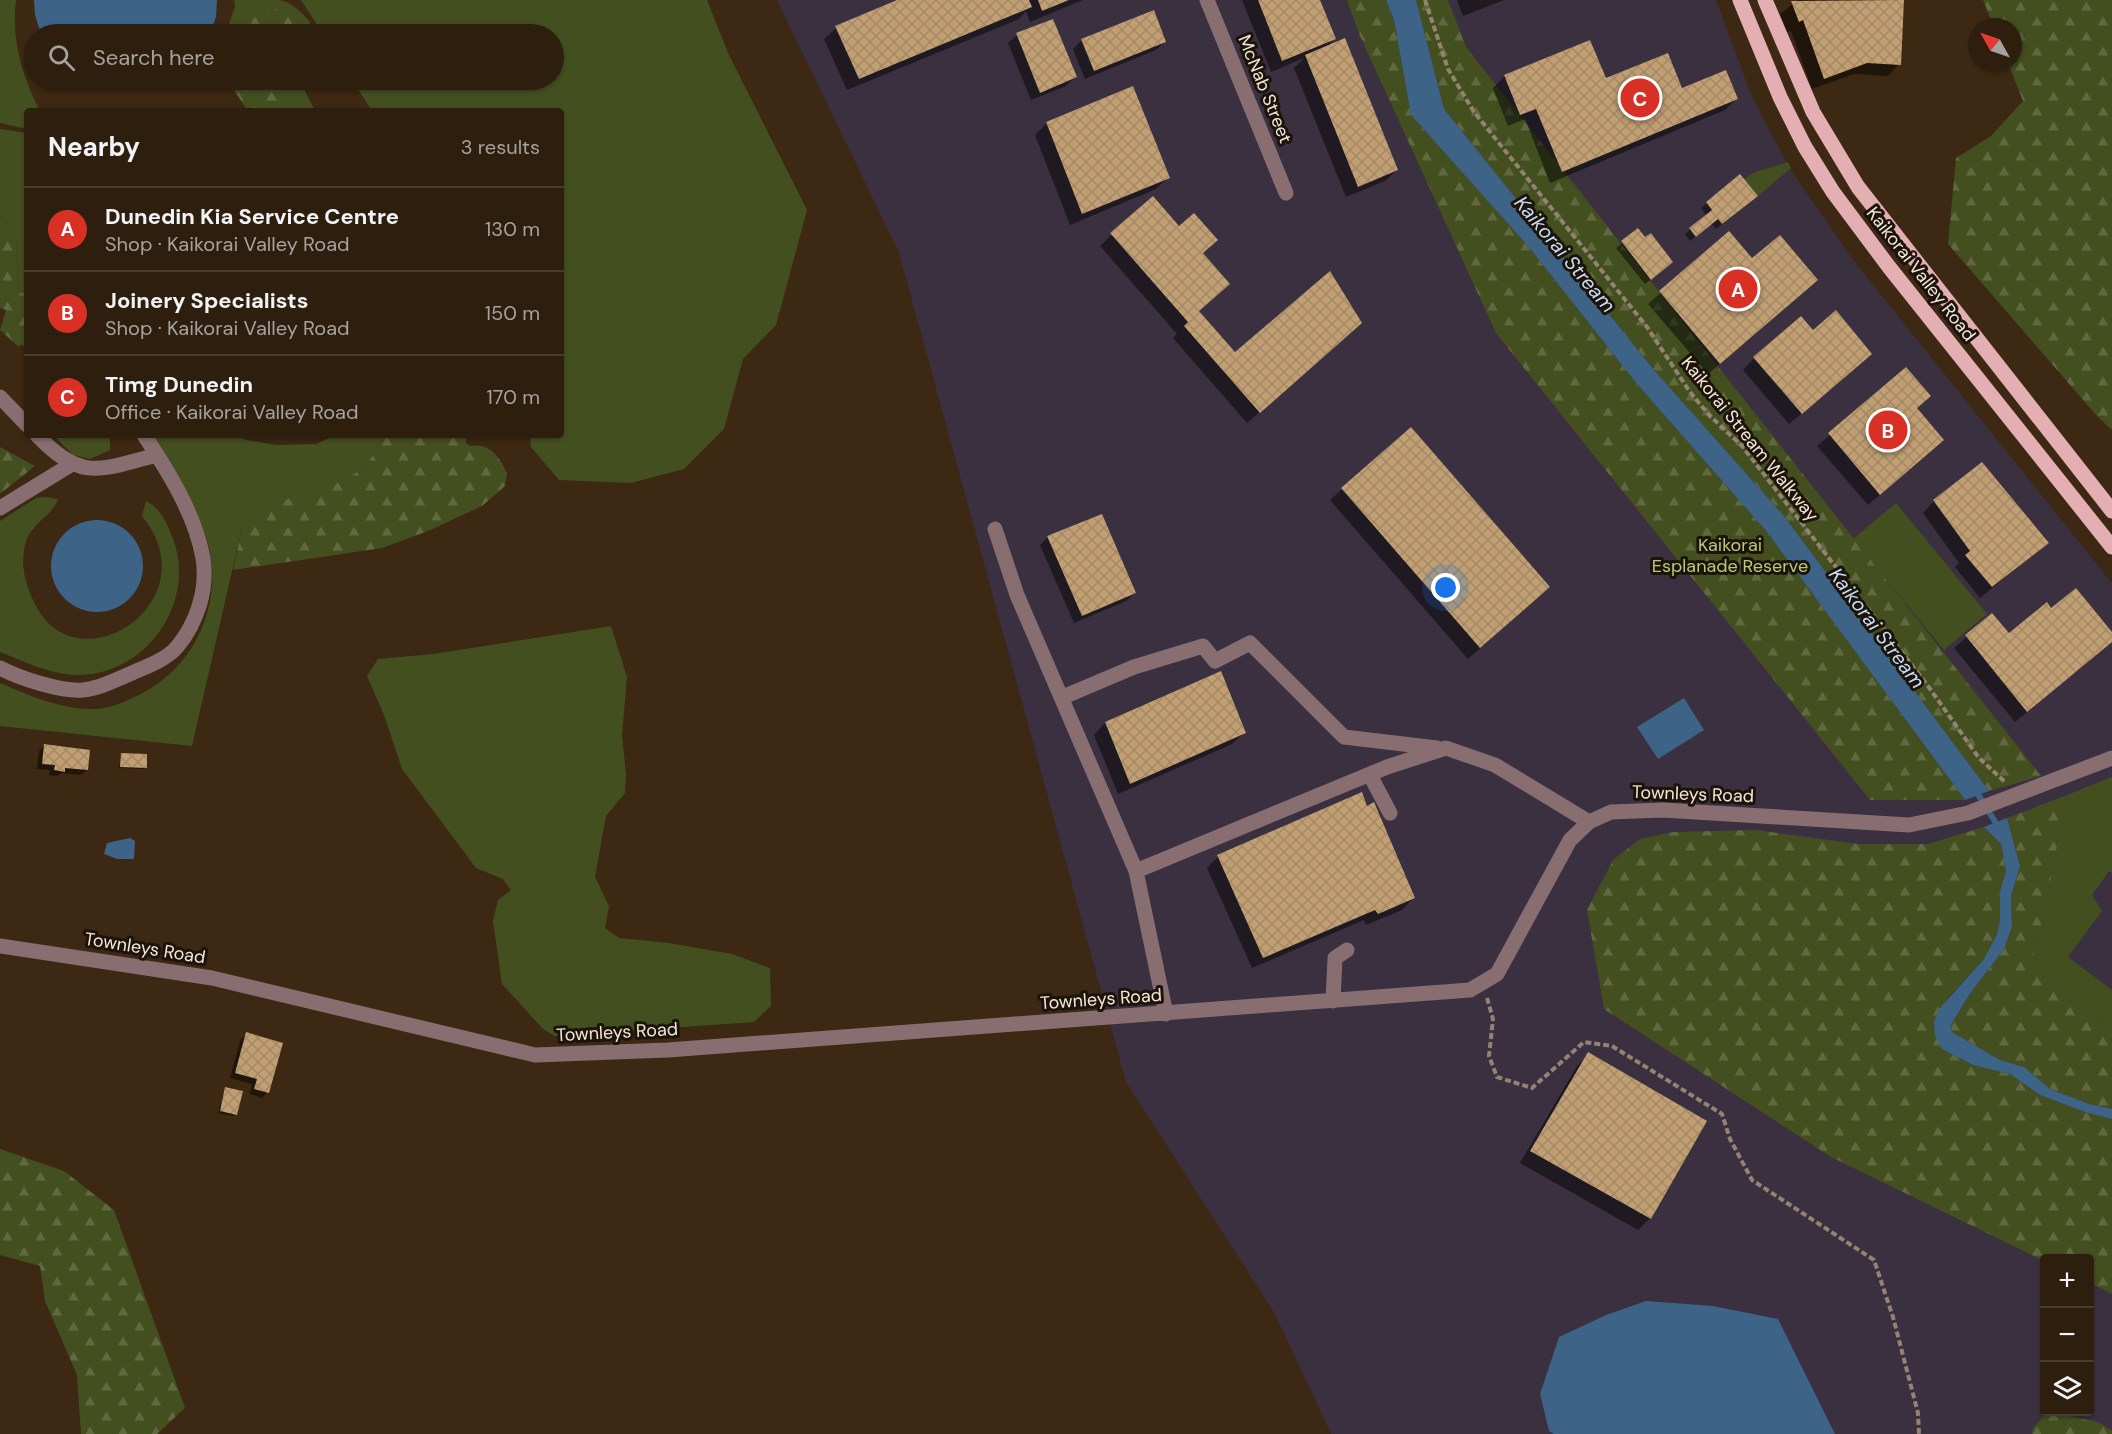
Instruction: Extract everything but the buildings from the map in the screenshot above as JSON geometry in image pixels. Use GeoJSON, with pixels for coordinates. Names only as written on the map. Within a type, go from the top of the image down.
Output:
{"type":"FeatureCollection","features":[{"type":"Feature","properties":{"kind":"main road","name":"Kaikorai Valley Road"},"geometry":{"type":"LineString","coordinates":[[1740,0],[1780,97],[1805,147],[1833,192],[1889,267],[2112,547]]}},
{"type":"Feature","properties":{"kind":"main road","name":"Kaikorai Valley Road"},"geometry":{"type":"LineString","coordinates":[[1765,0],[1813,112],[1858,187],[2112,511]]}},
{"type":"Feature","properties":{"kind":"street","name":"McNab Street"},"geometry":{"type":"LineString","coordinates":[[1207,0],[1286,193]]}},
{"type":"Feature","properties":{"kind":"street"},"geometry":{"type":"LineString","coordinates":[[0,397],[24,422]]}},
{"type":"Feature","properties":{"kind":"street"},"geometry":{"type":"LineString","coordinates":[[40,438],[52,452],[72,464],[94,471],[157,454]]}},
{"type":"Feature","properties":{"kind":"street"},"geometry":{"type":"LineString","coordinates":[[0,668],[21,679],[82,690],[108,684],[157,661],[176,648],[200,609],[203,559],[191,521],[157,454],[146,438]]}},
{"type":"Feature","properties":{"kind":"street"},"geometry":{"type":"LineString","coordinates":[[0,508],[72,464]]}},
{"type":"Feature","properties":{"kind":"street"},"geometry":{"type":"LineString","coordinates":[[995,530],[1017,595],[1063,697],[1136,871],[1166,1014]]}},
{"type":"Feature","properties":{"kind":"street"},"geometry":{"type":"LineString","coordinates":[[1063,697],[1134,667],[1203,646],[1215,661],[1250,643],[1344,737],[1446,748],[1495,765],[1589,822]]}},
{"type":"Feature","properties":{"kind":"street"},"geometry":{"type":"LineString","coordinates":[[1136,871],[1370,775],[1446,748]]}},
{"type":"Feature","properties":{"kind":"street","name":"Townleys Road"},"geometry":{"type":"LineString","coordinates":[[0,946],[212,978],[535,1055],[668,1050],[1470,990],[1497,974],[1570,840],[1589,822],[1611,812],[1663,810],[1909,825],[1968,813],[2017,792],[2112,758]]}},
{"type":"Feature","properties":{"kind":"street"},"geometry":{"type":"LineString","coordinates":[[1370,775],[1390,813]]}},
{"type":"Feature","properties":{"kind":"street"},"geometry":{"type":"LineString","coordinates":[[1333,1001],[1335,958],[1347,950]]}},
{"type":"Feature","properties":{"kind":"path","name":"Kaikorai Stream Walkway"},"geometry":{"type":"LineString","coordinates":[[1425,0],[1448,69],[1473,112],[1647,327],[1690,392],[1709,415],[1742,446],[1928,686],[1979,758],[2017,792]]}},
{"type":"Feature","properties":{"kind":"path"},"geometry":{"type":"LineString","coordinates":[[1482,983],[1492,1019],[1489,1056],[1497,1077],[1532,1088],[1584,1042],[1612,1046],[1722,1114],[1730,1139],[1752,1180],[1874,1260],[1893,1317],[1915,1402],[1919,1434]]}},
{"type":"Feature","properties":{"kind":"shaded area"},"geometry":{"type":"Polygon","coordinates":[[[777,0],[1716,0],[1752,97],[1790,169],[1854,261],[2112,583],[2112,1434],[1331,1434],[1275,1314],[1126,1082],[899,253],[777,0]]]}},
{"type":"Feature","properties":{"kind":"green space"},"geometry":{"type":"Polygon","coordinates":[[[0,0],[16,0],[15,29],[24,74],[24,90],[31,90],[39,108],[24,108],[24,128],[0,123],[0,0]]]}},
{"type":"Feature","properties":{"kind":"green space"},"geometry":{"type":"Polygon","coordinates":[[[234,0],[277,0],[276,11],[254,24],[229,24],[235,6],[234,0]]]}},
{"type":"Feature","properties":{"kind":"green space"},"geometry":{"type":"Polygon","coordinates":[[[277,0],[282,1],[304,15],[310,24],[242,24],[243,15],[254,4],[274,13],[277,0]]]}},
{"type":"Feature","properties":{"kind":"green space"},"geometry":{"type":"Polygon","coordinates":[[[301,0],[707,0],[729,55],[807,210],[776,325],[743,359],[724,429],[684,469],[631,483],[559,480],[531,447],[530,438],[564,438],[564,108],[370,108],[358,90],[564,90],[564,24],[317,24],[301,0]]]}},
{"type":"Feature","properties":{"kind":"green space","name":"Kaikorai Esplanade Reserve"},"geometry":{"type":"Polygon","coordinates":[[[1347,0],[1386,0],[1394,20],[1411,115],[1528,246],[1637,384],[1767,532],[1965,800],[1870,800],[1496,333],[1360,36],[1347,0]]]}},
{"type":"Feature","properties":{"kind":"green space","name":"Kaikorai Esplanade Reserve"},"geometry":{"type":"Polygon","coordinates":[[[1416,0],[1448,0],[1466,47],[2041,776],[1989,791],[1784,516],[1654,370],[1444,109],[1416,0]]]}},
{"type":"Feature","properties":{"kind":"green space"},"geometry":{"type":"Polygon","coordinates":[[[1983,0],[2112,0],[2112,430],[2097,416],[1948,244],[1956,158],[1991,136],[2023,101],[2012,72],[2022,72],[2022,18],[1990,18],[1983,0]]]}},
{"type":"Feature","properties":{"kind":"green space"},"geometry":{"type":"Polygon","coordinates":[[[234,90],[305,90],[290,100],[290,106],[286,108],[246,108],[234,90]]]}},
{"type":"Feature","properties":{"kind":"green space"},"geometry":{"type":"Polygon","coordinates":[[[305,91],[314,108],[286,108],[290,106],[290,100],[305,91]]]}},
{"type":"Feature","properties":{"kind":"green space"},"geometry":{"type":"Polygon","coordinates":[[[0,129],[24,133],[24,294],[18,289],[16,238],[0,216],[0,129]]]}},
{"type":"Feature","properties":{"kind":"green space"},"geometry":{"type":"Polygon","coordinates":[[[1788,162],[1791,168],[1758,196],[1744,179],[1755,172],[1788,162]]]}},
{"type":"Feature","properties":{"kind":"green space"},"geometry":{"type":"Polygon","coordinates":[[[0,216],[16,238],[18,289],[24,294],[24,346],[21,344],[19,347],[0,330],[6,310],[0,308],[0,216]]]}},
{"type":"Feature","properties":{"kind":"green space"},"geometry":{"type":"Polygon","coordinates":[[[56,438],[110,438],[110,450],[90,459],[73,455],[56,438]]]}},
{"type":"Feature","properties":{"kind":"green space"},"geometry":{"type":"Polygon","coordinates":[[[151,438],[242,438],[276,445],[316,444],[329,438],[382,438],[367,463],[358,472],[345,479],[311,493],[246,510],[192,746],[0,726],[0,683],[59,705],[96,709],[123,702],[158,684],[188,654],[206,616],[211,595],[212,574],[206,536],[184,491],[151,438]]]}},
{"type":"Feature","properties":{"kind":"green space"},"geometry":{"type":"Polygon","coordinates":[[[382,438],[466,438],[466,443],[470,446],[484,447],[493,452],[507,473],[505,486],[482,506],[428,531],[382,548],[233,570],[246,509],[275,503],[345,479],[367,463],[382,438]]]}},
{"type":"Feature","properties":{"kind":"green space"},"geometry":{"type":"Polygon","coordinates":[[[0,447],[35,466],[0,494],[0,447]]]}},
{"type":"Feature","properties":{"kind":"green space"},"geometry":{"type":"Polygon","coordinates":[[[36,498],[58,499],[51,511],[34,527],[26,542],[23,557],[25,576],[33,600],[52,626],[77,638],[104,637],[129,625],[149,605],[161,579],[159,548],[142,516],[146,501],[162,516],[172,536],[178,560],[178,585],[172,608],[161,630],[145,648],[126,662],[103,672],[78,675],[58,673],[0,652],[0,521],[36,498]]]}},
{"type":"Feature","properties":{"kind":"green space"},"geometry":{"type":"Polygon","coordinates":[[[1896,503],[1987,614],[1944,650],[1853,539],[1896,503]]]}},
{"type":"Feature","properties":{"kind":"green space"},"geometry":{"type":"Polygon","coordinates":[[[611,626],[627,677],[622,735],[626,774],[625,793],[606,816],[595,877],[609,906],[605,928],[619,938],[669,943],[732,954],[770,968],[771,1006],[754,1022],[555,1036],[543,1029],[502,984],[493,921],[498,900],[511,890],[503,879],[476,868],[402,769],[384,715],[367,676],[378,659],[433,654],[611,626]]]}},
{"type":"Feature","properties":{"kind":"green space"},"geometry":{"type":"Polygon","coordinates":[[[2112,777],[2112,873],[2109,871],[2092,895],[2102,911],[2068,957],[2112,990],[2112,1029],[2091,1017],[2030,966],[2043,919],[2067,795],[2112,777]]]}},
{"type":"Feature","properties":{"kind":"green space"},"geometry":{"type":"Polygon","coordinates":[[[2067,795],[2043,919],[2030,966],[2091,1017],[2112,1029],[2112,1109],[2089,1104],[2050,1089],[2023,1067],[2000,1060],[1952,1032],[1951,1025],[1969,995],[2004,949],[2012,927],[2011,896],[2020,866],[2007,818],[2067,795]]]}},
{"type":"Feature","properties":{"kind":"green space"},"geometry":{"type":"Polygon","coordinates":[[[1984,827],[2001,844],[2006,871],[2000,891],[2000,920],[1997,934],[1984,959],[1948,998],[1942,1049],[1973,1065],[2010,1074],[2040,1095],[2085,1112],[2112,1119],[2112,1294],[2094,1285],[2094,1254],[2040,1254],[2040,1259],[1831,1157],[1604,1009],[1587,910],[1613,860],[1640,839],[1673,832],[1757,830],[1858,844],[1928,844],[1984,827]]]}},
{"type":"Feature","properties":{"kind":"green space"},"geometry":{"type":"Polygon","coordinates":[[[0,1149],[64,1171],[114,1210],[185,1408],[157,1434],[81,1434],[77,1375],[45,1301],[40,1266],[0,1255],[0,1149]]]}},
{"type":"Feature","properties":{"kind":"green space"},"geometry":{"type":"Polygon","coordinates":[[[2044,1416],[2068,1416],[2098,1422],[2112,1431],[2112,1434],[2032,1434],[2033,1428],[2044,1416]]]}},
{"type":"Feature","properties":{"kind":"water"},"geometry":{"type":"Polygon","coordinates":[[[34,0],[217,0],[214,24],[38,24],[34,0]]]}},
{"type":"Feature","properties":{"kind":"water"},"geometry":{"type":"Polygon","coordinates":[[[1386,0],[1416,0],[1444,109],[1654,370],[1784,516],[1989,791],[1965,800],[1767,532],[1637,384],[1528,246],[1411,115],[1394,20],[1386,0]]]}},
{"type":"Feature","properties":{"kind":"water"},"geometry":{"type":"Polygon","coordinates":[[[97,520],[115,523],[130,533],[140,548],[143,566],[140,584],[130,599],[115,609],[97,612],[79,609],[64,599],[54,584],[51,566],[54,548],[64,533],[79,523],[97,520]]]}},
{"type":"Feature","properties":{"kind":"water"},"geometry":{"type":"Polygon","coordinates":[[[1684,698],[1704,730],[1658,759],[1637,727],[1684,698]]]}},
{"type":"Feature","properties":{"kind":"water"},"geometry":{"type":"Polygon","coordinates":[[[2007,818],[2020,866],[2011,896],[2012,927],[2004,949],[1969,995],[1951,1025],[1952,1032],[2000,1060],[2024,1067],[2050,1089],[2089,1104],[2112,1109],[2112,1119],[2085,1112],[2040,1095],[2010,1074],[1973,1065],[1942,1049],[1935,1036],[1934,1022],[1939,1009],[1984,959],[1997,934],[2000,920],[2000,891],[2006,871],[2001,844],[1984,827],[2007,818]]]}},
{"type":"Feature","properties":{"kind":"water"},"geometry":{"type":"Polygon","coordinates":[[[130,838],[135,841],[134,859],[117,859],[104,854],[107,843],[130,838]]]}},
{"type":"Feature","properties":{"kind":"water"},"geometry":{"type":"Polygon","coordinates":[[[1646,1301],[1713,1306],[1778,1319],[1835,1434],[1554,1434],[1549,1431],[1540,1394],[1559,1337],[1606,1315],[1646,1301]]]}},
{"type":"Feature","properties":{"kind":"waterway","name":"Kaikorai Stream"},"geometry":{"type":"LineString","coordinates":[[1974,788],[1999,828]]}},
{"type":"Feature","properties":{"kind":"place","name":"Timg Dunedin"},"geometry":{"type":"Point","coordinates":[1640,98]}},
{"type":"Feature","properties":{"kind":"place","name":"Dunedin Kia Service Centre"},"geometry":{"type":"Point","coordinates":[1738,289]}},
{"type":"Feature","properties":{"kind":"place","name":"Joinery Specialists"},"geometry":{"type":"Point","coordinates":[1888,430]}}]}
